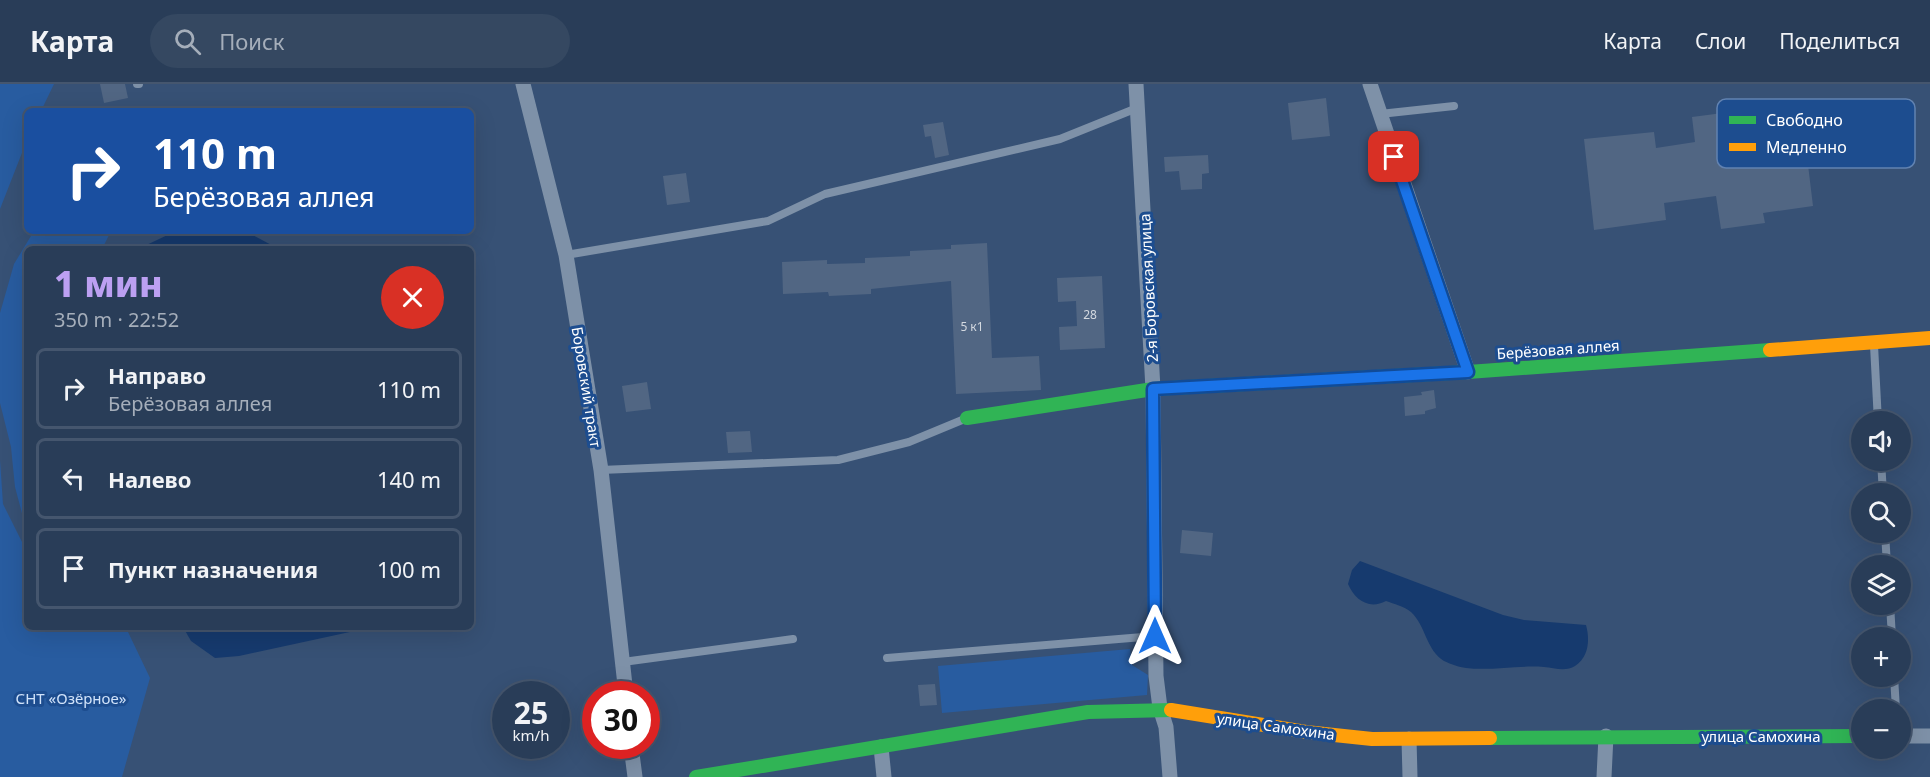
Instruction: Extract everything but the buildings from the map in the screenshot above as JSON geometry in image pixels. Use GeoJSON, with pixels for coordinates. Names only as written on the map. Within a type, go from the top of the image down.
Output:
{"type":"FeatureCollection","features":[{"type":"Feature","properties":{"kind":"street","name":"Боровский тракт"},"geometry":{"type":"LineString","coordinates":[[523,84],[566,255],[601,470],[625,681]]}},
{"type":"Feature","properties":{"kind":"street","name":"2-я Боровская улица"},"geometry":{"type":"LineString","coordinates":[[1136,84],[1153,389],[1155,636],[1160,708],[1166,727],[1170,777]]}},
{"type":"Feature","properties":{"kind":"street"},"geometry":{"type":"LineString","coordinates":[[1370,84],[1468,372]]}},
{"type":"Feature","properties":{"kind":"street","name":"Берёзовая аллея"},"geometry":{"type":"LineString","coordinates":[[967,418],[1153,389],[1468,372],[1930,339]]}},
{"type":"Feature","properties":{"kind":"street","name":"улица Самохина"},"geometry":{"type":"LineString","coordinates":[[696,777],[1088,712],[1160,708],[1306,732],[1409,739],[1851,736]]}},
{"type":"Feature","properties":{"kind":"street"},"geometry":{"type":"LineString","coordinates":[[1604,777],[1606,736]]}},
{"type":"Feature","properties":{"kind":"street"},"geometry":{"type":"LineString","coordinates":[[1911,736],[1930,736]]}},
{"type":"Feature","properties":{"kind":"street"},"geometry":{"type":"LineString","coordinates":[[1409,739],[1410,777]]}},
{"type":"Feature","properties":{"kind":"street"},"geometry":{"type":"LineString","coordinates":[[881,747],[884,777]]}},
{"type":"Feature","properties":{"kind":"street"},"geometry":{"type":"LineString","coordinates":[[632,759],[634,777]]}},
{"type":"Feature","properties":{"kind":"lane"},"geometry":{"type":"LineString","coordinates":[[1380,114],[1454,106]]}},
{"type":"Feature","properties":{"kind":"lane"},"geometry":{"type":"LineString","coordinates":[[566,255],[768,221],[825,194],[1059,139],[1138,108]]}},
{"type":"Feature","properties":{"kind":"lane"},"geometry":{"type":"LineString","coordinates":[[1873,342],[1877,411]]}},
{"type":"Feature","properties":{"kind":"lane"},"geometry":{"type":"LineString","coordinates":[[601,470],[838,460],[909,442],[967,418]]}},
{"type":"Feature","properties":{"kind":"lane"},"geometry":{"type":"LineString","coordinates":[[887,658],[1155,636]]}},
{"type":"Feature","properties":{"kind":"lane"},"geometry":{"type":"LineString","coordinates":[[623,662],[794,639]]}},
{"type":"Feature","properties":{"kind":"green space"},"geometry":{"type":"Polygon","coordinates":[[[0,84],[54,84],[42,108],[24,108],[24,148],[0,209],[0,84]]]}},
{"type":"Feature","properties":{"kind":"green space"},"geometry":{"type":"Polygon","coordinates":[[[32,234],[110,234],[104,246],[25,246],[32,234]]]}},
{"type":"Feature","properties":{"kind":"green space"},"geometry":{"type":"Polygon","coordinates":[[[24,248],[24,521],[15,487],[11,447],[0,403],[0,313],[14,264],[24,248]]]}},
{"type":"Feature","properties":{"kind":"green space","name":"СНТ «Озёрное»"},"geometry":{"type":"Polygon","coordinates":[[[0,460],[3,504],[24,546],[24,630],[120,630],[128,632],[150,678],[122,777],[0,777],[0,460]]]}},
{"type":"Feature","properties":{"kind":"green space"},"geometry":{"type":"Polygon","coordinates":[[[1130,649],[1132,665],[1148,675],[1147,695],[942,713],[938,666],[1130,649]]]}},
{"type":"Feature","properties":{"kind":"shaded area"},"geometry":{"type":"Polygon","coordinates":[[[170,234],[251,234],[273,246],[144,246],[170,234]]]}},
{"type":"Feature","properties":{"kind":"shaded area"},"geometry":{"type":"Polygon","coordinates":[[[1360,561],[1503,615],[1524,620],[1586,625],[1588,642],[1586,653],[1575,666],[1564,669],[1534,667],[1475,669],[1463,668],[1444,661],[1433,651],[1420,624],[1411,612],[1386,601],[1380,604],[1368,604],[1354,595],[1348,584],[1352,570],[1360,561]]]}},
{"type":"Feature","properties":{"kind":"shaded area"},"geometry":{"type":"Polygon","coordinates":[[[185,630],[359,630],[239,656],[215,658],[191,641],[185,630]]]}},
{"type":"Feature","properties":{"kind":"traffic: fast"},"geometry":{"type":"LineString","coordinates":[[967,418],[1153,389],[1468,372],[1770,350]]}},
{"type":"Feature","properties":{"kind":"traffic: fast"},"geometry":{"type":"LineString","coordinates":[[696,777],[1088,712],[1171,710]]}},
{"type":"Feature","properties":{"kind":"traffic: fast"},"geometry":{"type":"LineString","coordinates":[[1490,738],[1851,736]]}},
{"type":"Feature","properties":{"kind":"traffic: slow"},"geometry":{"type":"LineString","coordinates":[[1770,350],[1930,338]]}},
{"type":"Feature","properties":{"kind":"traffic: slow"},"geometry":{"type":"LineString","coordinates":[[1171,710],[1306,732],[1372,739],[1490,738]]}},
{"type":"Feature","properties":{"kind":"route"},"geometry":{"type":"LineString","coordinates":[[1155,636],[1153,389],[1468,372],[1394,157]]}}]}
